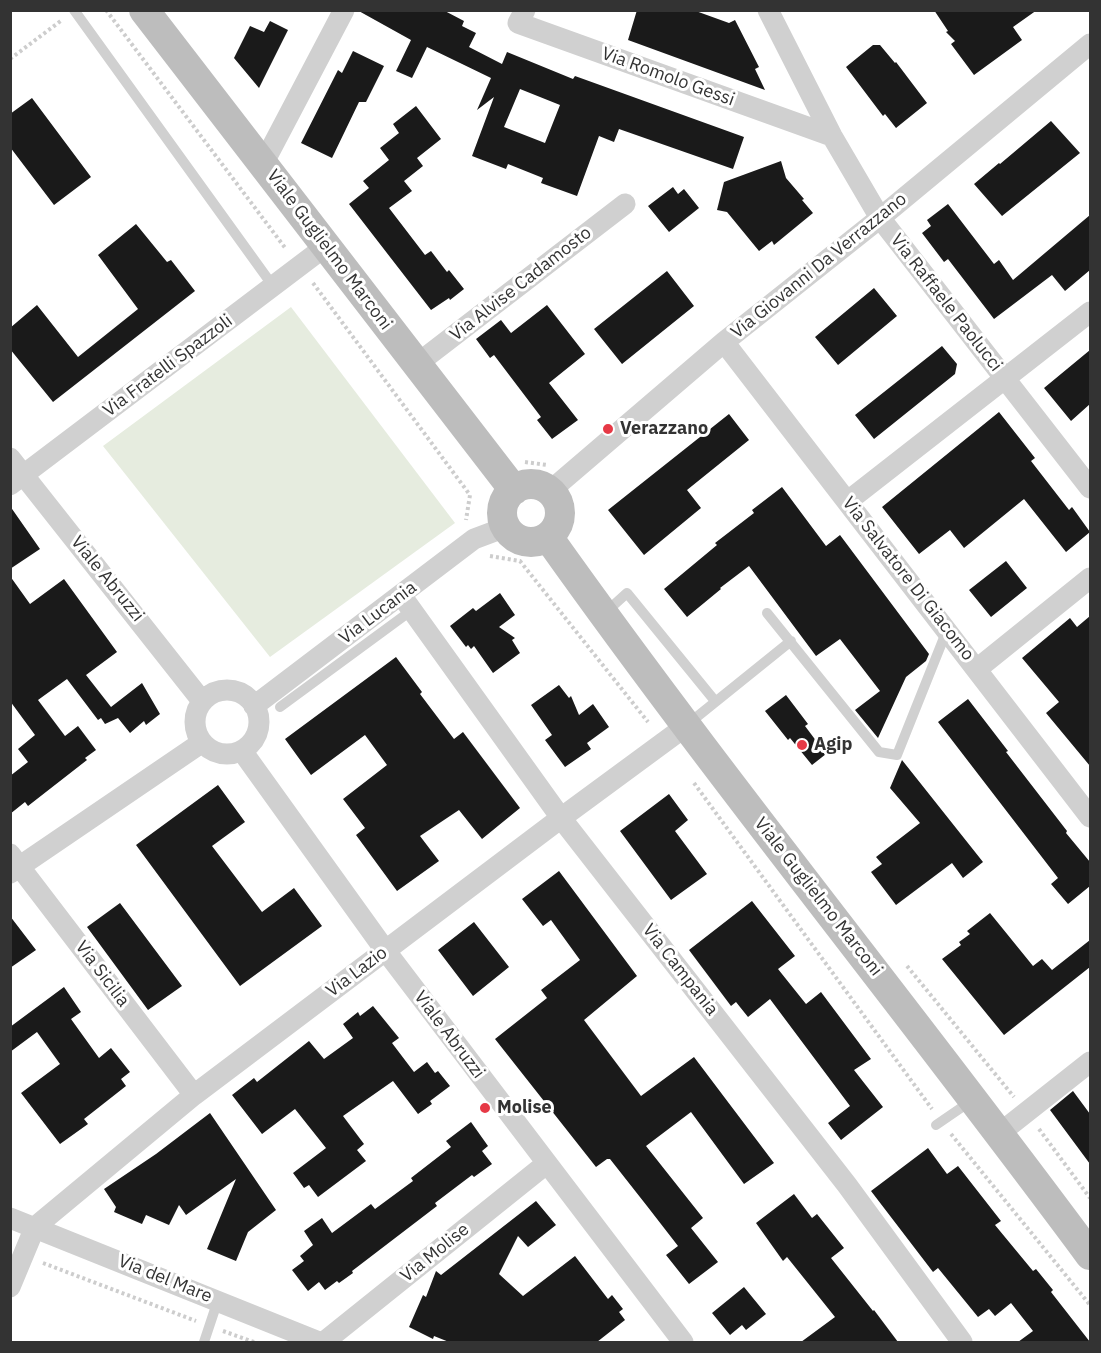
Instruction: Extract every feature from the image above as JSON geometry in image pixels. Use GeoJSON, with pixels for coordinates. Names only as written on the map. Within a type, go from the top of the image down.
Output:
{"type":"FeatureCollection","features":[{"type":"Feature","properties":{"kind":"main road","name":"Viale Guglielmo Marconi"},"geometry":{"type":"LineString","coordinates":[[144,10],[514,490]]}},
{"type":"Feature","properties":{"kind":"main road"},"geometry":{"type":"LineString","coordinates":[[531,485],[541,486],[550,491],[560,510],[555,529],[548,537],[540,541],[520,540],[512,535],[502,516],[507,497],[514,490],[531,485]]}},
{"type":"Feature","properties":{"kind":"main road","name":"Viale Guglielmo Marconi"},"geometry":{"type":"LineString","coordinates":[[548,537],[603,614],[675,735],[973,1099],[1090,1255]]}},
{"type":"Feature","properties":{"kind":"street"},"geometry":{"type":"LineString","coordinates":[[263,164],[344,10]]}},
{"type":"Feature","properties":{"kind":"street","name":"Via Romolo Gessi"},"geometry":{"type":"LineString","coordinates":[[525,10],[518,23],[832,136]]}},
{"type":"Feature","properties":{"kind":"street","name":"Via Raffaele Paolucci"},"geometry":{"type":"LineString","coordinates":[[768,10],[832,136],[880,218],[1090,488]]}},
{"type":"Feature","properties":{"kind":"street","name":"Via Giovanni Da Verrazzano"},"geometry":{"type":"LineString","coordinates":[[550,491],[724,342],[880,218],[1090,44]]}},
{"type":"Feature","properties":{"kind":"street","name":"Via Alvise Cadamosto"},"geometry":{"type":"LineString","coordinates":[[417,364],[625,204]]}},
{"type":"Feature","properties":{"kind":"street","name":"Via Fratelli Spazzoli"},"geometry":{"type":"LineString","coordinates":[[17,480],[326,246]]}},
{"type":"Feature","properties":{"kind":"street"},"geometry":{"type":"LineString","coordinates":[[848,501],[1090,312]]}},
{"type":"Feature","properties":{"kind":"street","name":"Via Salvatore Di Giacomo"},"geometry":{"type":"LineString","coordinates":[[724,342],[1090,817]]}},
{"type":"Feature","properties":{"kind":"street","name":"Viale Abruzzi"},"geometry":{"type":"LineString","coordinates":[[10,458],[17,480],[128,604],[202,701]]}},
{"type":"Feature","properties":{"kind":"street","name":"Via Lucania"},"geometry":{"type":"LineString","coordinates":[[254,705],[407,603],[474,539],[506,527]]}},
{"type":"Feature","properties":{"kind":"street"},"geometry":{"type":"LineString","coordinates":[[977,669],[1090,578]]}},
{"type":"Feature","properties":{"kind":"street","name":"Via Campania"},"geometry":{"type":"LineString","coordinates":[[407,603],[561,818],[851,1181],[962,1342]]}},
{"type":"Feature","properties":{"kind":"street"},"geometry":{"type":"LineString","coordinates":[[219,690],[229,690],[239,692],[254,705],[259,726],[251,744],[242,751],[225,754],[208,749],[201,742],[194,722],[196,711],[202,701],[219,690]]}},
{"type":"Feature","properties":{"kind":"street","name":"Via Lazio"},"geometry":{"type":"LineString","coordinates":[[35,1227],[194,1095],[561,818],[675,735]]}},
{"type":"Feature","properties":{"kind":"street"},"geometry":{"type":"LineString","coordinates":[[14,864],[201,742]]}},
{"type":"Feature","properties":{"kind":"street","name":"Viale Abruzzi"},"geometry":{"type":"LineString","coordinates":[[242,751],[385,950],[683,1342]]}},
{"type":"Feature","properties":{"kind":"street","name":"Via Sicilia"},"geometry":{"type":"LineString","coordinates":[[14,864],[194,1095]]}},
{"type":"Feature","properties":{"kind":"street"},"geometry":{"type":"LineString","coordinates":[[1000,1133],[1090,1062]]}},
{"type":"Feature","properties":{"kind":"street","name":"Via Molise"},"geometry":{"type":"LineString","coordinates":[[324,1342],[546,1164]]}},
{"type":"Feature","properties":{"kind":"street","name":"Via del Mare"},"geometry":{"type":"LineString","coordinates":[[10,1218],[319,1342]]}},
{"type":"Feature","properties":{"kind":"street"},"geometry":{"type":"LineString","coordinates":[[10,1287],[35,1227]]}},
{"type":"Feature","properties":{"kind":"lane"},"geometry":{"type":"LineString","coordinates":[[74,11],[273,286]]}},
{"type":"Feature","properties":{"kind":"lane"},"geometry":{"type":"LineString","coordinates":[[603,614],[627,593],[715,701]]}},
{"type":"Feature","properties":{"kind":"lane"},"geometry":{"type":"LineString","coordinates":[[280,707],[407,603]]}},
{"type":"Feature","properties":{"kind":"lane"},"geometry":{"type":"LineString","coordinates":[[767,614],[879,752],[897,755],[947,630]]}},
{"type":"Feature","properties":{"kind":"lane"},"geometry":{"type":"LineString","coordinates":[[675,735],[791,641]]}},
{"type":"Feature","properties":{"kind":"lane"},"geometry":{"type":"LineString","coordinates":[[939,1124],[973,1099]]}},
{"type":"Feature","properties":{"kind":"lane"},"geometry":{"type":"LineString","coordinates":[[204,1342],[218,1300]]}},
{"type":"Feature","properties":{"kind":"path"},"geometry":{"type":"LineString","coordinates":[[106,10],[470,495],[465,527],[487,556],[520,561],[675,735]]}},
{"type":"Feature","properties":{"kind":"path"},"geometry":{"type":"LineString","coordinates":[[10,60],[74,11]]}},
{"type":"Feature","properties":{"kind":"path"},"geometry":{"type":"LineString","coordinates":[[692,781],[939,1124],[1090,1305]]}},
{"type":"Feature","properties":{"kind":"path"},"geometry":{"type":"LineString","coordinates":[[23,1255],[254,1342]]}},
{"type":"Feature","properties":{"kind":"shaded area"},"geometry":{"type":"Polygon","coordinates":[[[291,307],[455,523],[270,657],[103,446],[291,307]]]}},
{"type":"Feature","properties":{"kind":"building"},"geometry":{"type":"Polygon","coordinates":[[[357,10],[443,10],[464,21],[462,26],[476,33],[469,47],[502,64],[507,52],[573,79],[575,76],[744,137],[733,169],[619,129],[614,142],[599,136],[577,196],[541,183],[543,178],[508,164],[506,169],[472,156],[494,97],[477,110],[491,78],[427,47],[412,78],[396,71],[411,40],[357,10]],[[520,89],[504,127],[545,143],[560,105],[520,89]]]}},
{"type":"Feature","properties":{"kind":"building"},"geometry":{"type":"Polygon","coordinates":[[[637,10],[693,10],[729,23],[735,20],[759,67],[755,69],[765,90],[628,40],[637,10]]]}},
{"type":"Feature","properties":{"kind":"building"},"geometry":{"type":"Polygon","coordinates":[[[934,10],[1037,10],[1013,27],[1022,40],[974,75],[951,44],[955,41],[946,32],[948,31],[934,10]]]}},
{"type":"Feature","properties":{"kind":"building"},"geometry":{"type":"Polygon","coordinates":[[[270,21],[288,30],[259,88],[234,58],[250,26],[264,32],[270,21]]]}},
{"type":"Feature","properties":{"kind":"building"},"geometry":{"type":"Polygon","coordinates":[[[873,45],[880,45],[896,62],[927,103],[896,128],[885,114],[883,116],[846,67],[873,45]]]}},
{"type":"Feature","properties":{"kind":"building"},"geometry":{"type":"Polygon","coordinates":[[[353,51],[384,66],[366,102],[359,102],[332,158],[301,143],[338,70],[342,73],[353,51]]]}},
{"type":"Feature","properties":{"kind":"building"},"geometry":{"type":"Polygon","coordinates":[[[32,98],[91,177],[54,205],[10,147],[10,114],[32,98]]]}},
{"type":"Feature","properties":{"kind":"building"},"geometry":{"type":"Polygon","coordinates":[[[416,106],[441,139],[417,158],[423,166],[404,181],[412,191],[389,208],[425,255],[431,251],[464,289],[431,310],[349,204],[369,188],[363,181],[389,160],[380,148],[399,133],[393,124],[416,106]]]}},
{"type":"Feature","properties":{"kind":"building"},"geometry":{"type":"Polygon","coordinates":[[[1051,121],[1080,153],[1002,216],[974,184],[1051,121]]]}},
{"type":"Feature","properties":{"kind":"building"},"geometry":{"type":"Polygon","coordinates":[[[781,161],[786,178],[813,213],[774,245],[772,241],[759,251],[727,212],[717,210],[724,182],[781,161]]]}},
{"type":"Feature","properties":{"kind":"building"},"geometry":{"type":"Polygon","coordinates":[[[673,187],[678,194],[684,189],[699,208],[669,232],[648,206],[673,187]]]}},
{"type":"Feature","properties":{"kind":"building"},"geometry":{"type":"Polygon","coordinates":[[[948,204],[994,264],[999,260],[1013,280],[1090,215],[1090,270],[1065,291],[1052,275],[994,319],[948,259],[944,262],[922,233],[931,226],[927,220],[948,204]]]}},
{"type":"Feature","properties":{"kind":"building"},"geometry":{"type":"Polygon","coordinates":[[[136,224],[167,262],[171,260],[195,291],[53,402],[10,349],[10,328],[37,305],[78,357],[138,309],[98,255],[136,224]]]}},
{"type":"Feature","properties":{"kind":"building"},"geometry":{"type":"Polygon","coordinates":[[[667,271],[694,306],[622,364],[594,329],[667,271]]]}},
{"type":"Feature","properties":{"kind":"building"},"geometry":{"type":"Polygon","coordinates":[[[874,288],[897,316],[838,365],[815,337],[874,288]]]}},
{"type":"Feature","properties":{"kind":"building"},"geometry":{"type":"Polygon","coordinates":[[[547,305],[585,354],[549,383],[578,420],[552,439],[537,420],[541,417],[494,355],[490,358],[476,339],[501,320],[511,333],[547,305]]]}},
{"type":"Feature","properties":{"kind":"building"},"geometry":{"type":"Polygon","coordinates":[[[942,346],[957,364],[955,374],[874,439],[855,415],[942,346]]]}},
{"type":"Feature","properties":{"kind":"building"},"geometry":{"type":"Polygon","coordinates":[[[1090,350],[1090,404],[1071,421],[1044,388],[1090,350]]]}},
{"type":"Feature","properties":{"kind":"building"},"geometry":{"type":"Polygon","coordinates":[[[999,412],[1035,458],[1031,461],[1069,510],[1072,507],[1090,532],[1066,552],[1024,499],[964,548],[950,530],[919,554],[882,507],[999,412]]]}},
{"type":"Feature","properties":{"kind":"building"},"geometry":{"type":"Polygon","coordinates":[[[729,414],[749,440],[687,490],[701,508],[644,555],[608,510],[729,414]]]}},
{"type":"Feature","properties":{"kind":"building"},"geometry":{"type":"Polygon","coordinates":[[[782,487],[826,546],[840,535],[929,654],[926,661],[906,677],[878,738],[855,710],[880,691],[840,639],[816,656],[749,566],[687,617],[664,589],[717,545],[715,543],[754,513],[752,510],[782,487]]]}},
{"type":"Feature","properties":{"kind":"building"},"geometry":{"type":"Polygon","coordinates":[[[10,506],[40,549],[10,569],[10,506]]]}},
{"type":"Feature","properties":{"kind":"building"},"geometry":{"type":"Polygon","coordinates":[[[1006,561],[1027,588],[991,617],[969,590],[1006,561]]]}},
{"type":"Feature","properties":{"kind":"building"},"geometry":{"type":"Polygon","coordinates":[[[10,576],[30,604],[64,579],[117,652],[86,675],[111,707],[142,683],[160,714],[146,725],[144,721],[130,733],[118,718],[105,724],[101,718],[98,720],[67,679],[38,700],[65,736],[78,726],[96,750],[85,758],[87,760],[28,806],[25,802],[10,814],[10,776],[28,762],[18,749],[35,735],[10,701],[10,576]]]}},
{"type":"Feature","properties":{"kind":"building"},"geometry":{"type":"Polygon","coordinates":[[[500,593],[515,615],[499,627],[515,638],[512,640],[520,653],[493,673],[474,646],[471,649],[468,645],[466,647],[450,626],[473,608],[476,611],[500,593]]]}},
{"type":"Feature","properties":{"kind":"building"},"geometry":{"type":"Polygon","coordinates":[[[1090,616],[1090,766],[1046,713],[1059,702],[1022,658],[1070,618],[1077,627],[1090,616]]]}},
{"type":"Feature","properties":{"kind":"building"},"geometry":{"type":"Polygon","coordinates":[[[396,657],[454,739],[463,732],[520,808],[482,839],[459,810],[420,836],[439,861],[397,891],[356,835],[365,828],[343,799],[387,765],[365,735],[311,775],[285,739],[396,657]]]}},
{"type":"Feature","properties":{"kind":"building"},"geometry":{"type":"Polygon","coordinates":[[[559,685],[569,698],[571,696],[579,715],[593,704],[609,727],[587,743],[591,749],[565,767],[545,740],[552,735],[531,705],[559,685]]]}},
{"type":"Feature","properties":{"kind":"building"},"geometry":{"type":"Polygon","coordinates":[[[786,695],[808,724],[805,726],[826,754],[812,765],[765,711],[786,695]]]}},
{"type":"Feature","properties":{"kind":"building"},"geometry":{"type":"Polygon","coordinates":[[[968,699],[1067,831],[1066,833],[1090,862],[1090,886],[1068,904],[1051,884],[1058,878],[938,722],[968,699]]]}},
{"type":"Feature","properties":{"kind":"building"},"geometry":{"type":"Polygon","coordinates":[[[902,760],[983,862],[963,878],[952,863],[896,905],[871,872],[882,864],[876,857],[920,823],[890,788],[902,760]]]}},
{"type":"Feature","properties":{"kind":"building"},"geometry":{"type":"Polygon","coordinates":[[[218,785],[245,822],[212,846],[262,912],[294,888],[322,926],[240,986],[136,845],[218,785]]]}},
{"type":"Feature","properties":{"kind":"building"},"geometry":{"type":"Polygon","coordinates":[[[669,794],[688,820],[675,831],[707,874],[671,900],[620,831],[669,794]]]}},
{"type":"Feature","properties":{"kind":"building"},"geometry":{"type":"Polygon","coordinates":[[[559,871],[637,976],[584,1020],[641,1096],[694,1057],[774,1163],[744,1184],[691,1112],[646,1146],[703,1218],[691,1228],[718,1262],[689,1284],[666,1255],[678,1246],[610,1159],[596,1167],[495,1039],[547,998],[541,990],[580,960],[551,920],[543,926],[522,899],[559,871]]]}},
{"type":"Feature","properties":{"kind":"building"},"geometry":{"type":"Polygon","coordinates":[[[752,901],[795,956],[778,969],[806,1004],[821,992],[871,1059],[854,1070],[883,1107],[841,1140],[828,1123],[850,1106],[770,999],[748,1017],[736,1002],[731,1006],[689,950],[752,901]]]}},
{"type":"Feature","properties":{"kind":"building"},"geometry":{"type":"Polygon","coordinates":[[[120,903],[182,986],[148,1010],[87,927],[120,903]]]}},
{"type":"Feature","properties":{"kind":"building"},"geometry":{"type":"Polygon","coordinates":[[[990,913],[1033,966],[1042,959],[1052,970],[1090,940],[1090,967],[1004,1035],[942,959],[961,945],[959,942],[970,934],[967,931],[990,913]]]}},
{"type":"Feature","properties":{"kind":"building"},"geometry":{"type":"Polygon","coordinates":[[[10,916],[36,950],[10,968],[10,916]]]}},
{"type":"Feature","properties":{"kind":"building"},"geometry":{"type":"Polygon","coordinates":[[[474,922],[509,967],[473,996],[438,950],[474,922]]]}},
{"type":"Feature","properties":{"kind":"building"},"geometry":{"type":"Polygon","coordinates":[[[64,987],[81,1012],[71,1019],[99,1058],[111,1048],[130,1072],[121,1079],[126,1086],[84,1119],[88,1124],[60,1144],[21,1093],[60,1064],[37,1032],[10,1052],[10,1027],[64,987]]]}},
{"type":"Feature","properties":{"kind":"building"},"geometry":{"type":"Polygon","coordinates":[[[373,1006],[399,1038],[392,1043],[414,1072],[427,1062],[435,1073],[438,1071],[450,1086],[430,1101],[432,1104],[418,1114],[393,1081],[343,1116],[364,1144],[357,1150],[366,1161],[318,1197],[309,1185],[304,1188],[293,1173],[326,1148],[295,1109],[262,1134],[232,1095],[254,1078],[257,1082],[309,1041],[324,1059],[353,1038],[343,1024],[358,1012],[360,1016],[373,1006]]]}},
{"type":"Feature","properties":{"kind":"building"},"geometry":{"type":"Polygon","coordinates":[[[1073,1091],[1090,1114],[1090,1164],[1050,1110],[1073,1091]]]}},
{"type":"Feature","properties":{"kind":"building"},"geometry":{"type":"Polygon","coordinates":[[[210,1113],[276,1210],[248,1232],[236,1261],[207,1249],[236,1179],[186,1215],[179,1205],[169,1225],[146,1215],[142,1224],[114,1212],[116,1207],[104,1189],[156,1154],[210,1113]]]}},
{"type":"Feature","properties":{"kind":"building"},"geometry":{"type":"Polygon","coordinates":[[[471,1122],[488,1146],[482,1151],[492,1164],[474,1177],[472,1175],[435,1203],[437,1206],[339,1283],[337,1281],[325,1290],[319,1282],[308,1291],[292,1270],[304,1261],[300,1256],[313,1245],[304,1231],[322,1218],[332,1233],[371,1204],[375,1209],[413,1181],[411,1178],[451,1147],[446,1141],[471,1122]]]}},
{"type":"Feature","properties":{"kind":"building"},"geometry":{"type":"Polygon","coordinates":[[[928,1148],[947,1174],[958,1166],[1001,1221],[995,1225],[1033,1271],[1036,1269],[1090,1342],[1018,1342],[1033,1331],[1011,1303],[995,1316],[989,1309],[978,1317],[938,1268],[933,1272],[871,1191],[928,1148]]]}},
{"type":"Feature","properties":{"kind":"building"},"geometry":{"type":"Polygon","coordinates":[[[794,1194],[812,1218],[817,1214],[844,1248],[831,1258],[898,1342],[801,1342],[835,1317],[787,1257],[783,1261],[756,1223],[794,1194]]]}},
{"type":"Feature","properties":{"kind":"building"},"geometry":{"type":"Polygon","coordinates":[[[536,1201],[556,1225],[528,1247],[518,1236],[499,1274],[523,1296],[575,1256],[608,1299],[612,1295],[623,1309],[619,1312],[625,1320],[597,1342],[449,1342],[434,1336],[433,1339],[409,1327],[423,1295],[426,1297],[436,1271],[441,1275],[536,1201]]]}},
{"type":"Feature","properties":{"kind":"building"},"geometry":{"type":"Polygon","coordinates":[[[744,1287],[766,1314],[746,1330],[742,1325],[730,1335],[712,1313],[744,1287]]]}},
{"type":"Feature","properties":{"kind":"place","name":"Verazzano"},"geometry":{"type":"Point","coordinates":[608,429]}},
{"type":"Feature","properties":{"kind":"place","name":"Agip"},"geometry":{"type":"Point","coordinates":[802,745]}},
{"type":"Feature","properties":{"kind":"place","name":"Molise"},"geometry":{"type":"Point","coordinates":[485,1108]}}]}
